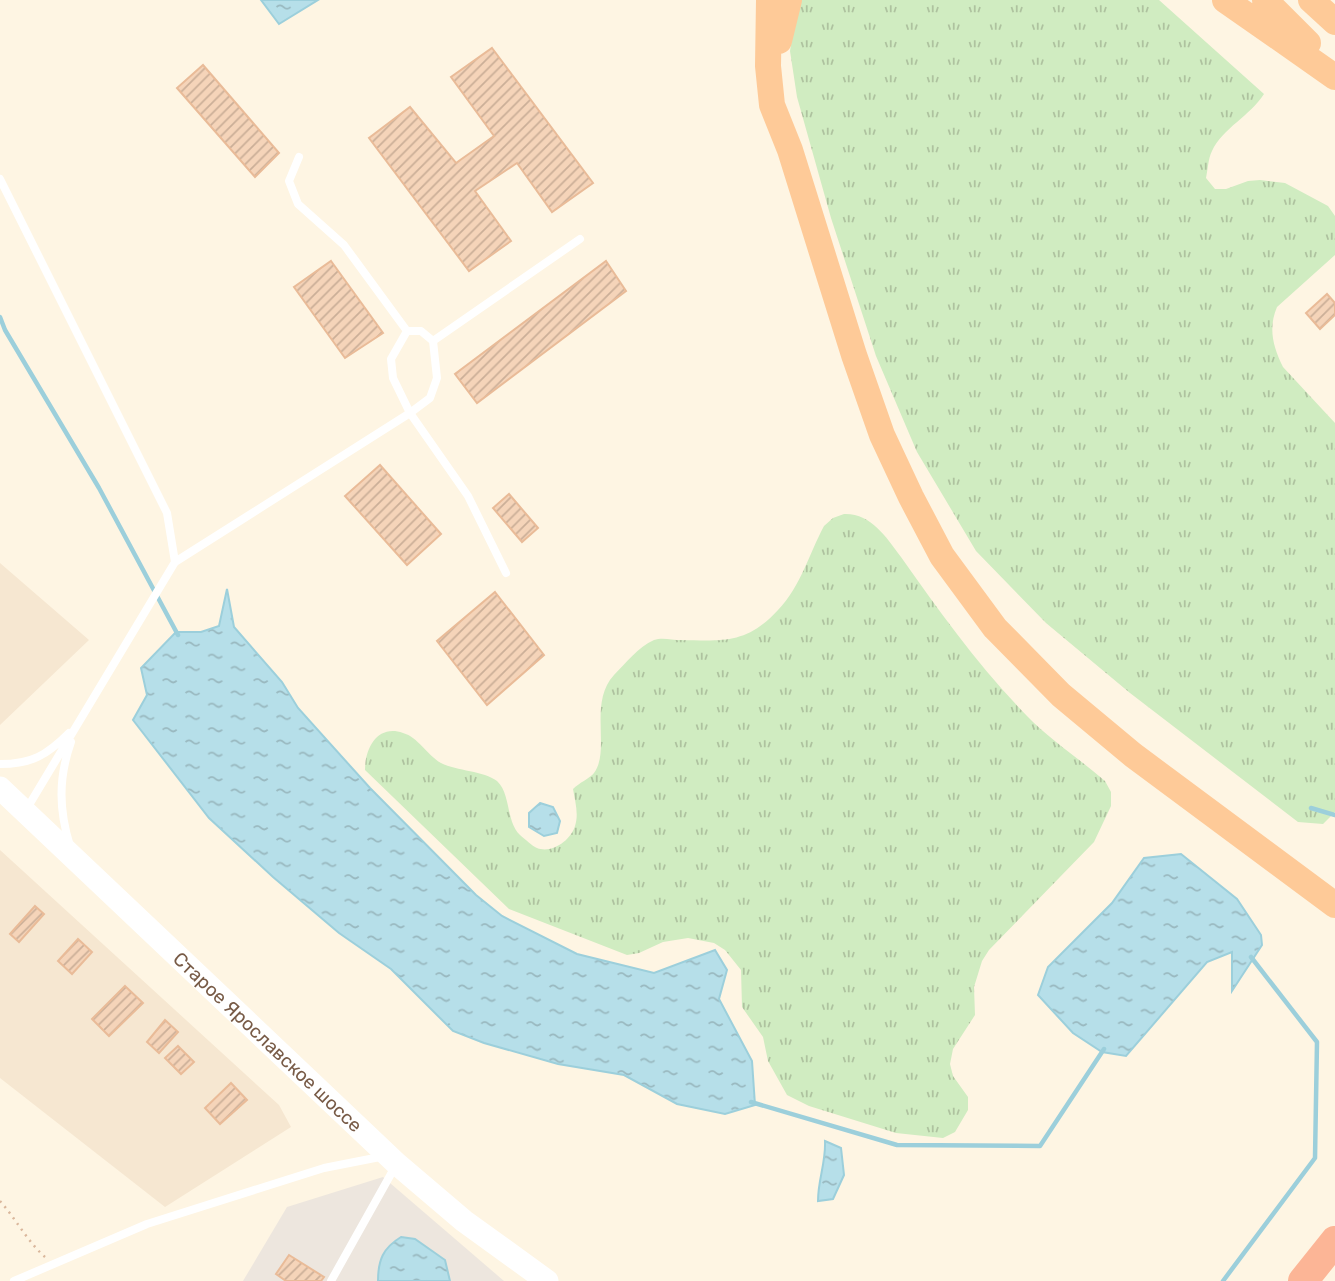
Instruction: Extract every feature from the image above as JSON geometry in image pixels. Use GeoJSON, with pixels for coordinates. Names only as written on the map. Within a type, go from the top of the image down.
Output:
{"type":"FeatureCollection","features":[{"type":"Feature","properties":{"kind":"highway"},"geometry":{"type":"LineString","coordinates":[[769,0],[767,47],[772,105],[790,150],[850,344],[882,435],[942,556],[995,628],[1023,659],[1094,724],[1334,904]]}},
{"type":"Feature","properties":{"kind":"highway"},"geometry":{"type":"LineString","coordinates":[[789,0],[779,36],[790,150]]}},
{"type":"Feature","properties":{"kind":"highway"},"geometry":{"type":"LineString","coordinates":[[1225,0],[1335,77]]}},
{"type":"Feature","properties":{"kind":"highway"},"geometry":{"type":"LineString","coordinates":[[1265,0],[1335,70]]}},
{"type":"Feature","properties":{"kind":"highway"},"geometry":{"type":"LineString","coordinates":[[1311,0],[1335,22]]}},
{"type":"Feature","properties":{"kind":"highway"},"geometry":{"type":"LineString","coordinates":[[1304,1281],[1332,1243]]}},
{"type":"Feature","properties":{"kind":"main road","name":"Старое Ярославское шоссе"},"geometry":{"type":"LineString","coordinates":[[0,788],[392,1160],[464,1221],[547,1281]]}},
{"type":"Feature","properties":{"kind":"lane"},"geometry":{"type":"LineString","coordinates":[[299,157],[289,181],[298,204],[344,245],[407,331]]}},
{"type":"Feature","properties":{"kind":"lane"},"geometry":{"type":"LineString","coordinates":[[0,179],[167,513],[175,562]]}},
{"type":"Feature","properties":{"kind":"lane"},"geometry":{"type":"LineString","coordinates":[[433,341],[580,239]]}},
{"type":"Feature","properties":{"kind":"lane"},"geometry":{"type":"LineString","coordinates":[[25,811],[175,562],[430,398],[437,378],[433,341],[421,331],[407,331]]}},
{"type":"Feature","properties":{"kind":"lane"},"geometry":{"type":"LineString","coordinates":[[407,331],[391,359],[393,378],[410,413],[468,496],[506,573]]}},
{"type":"Feature","properties":{"kind":"lane"},"geometry":{"type":"LineString","coordinates":[[0,764],[40,758],[76,726]]}},
{"type":"Feature","properties":{"kind":"lane"},"geometry":{"type":"LineString","coordinates":[[73,857],[63,823],[60,786],[76,726]]}},
{"type":"Feature","properties":{"kind":"lane"},"geometry":{"type":"LineString","coordinates":[[14,1281],[147,1224],[324,1168],[392,1160]]}},
{"type":"Feature","properties":{"kind":"lane"},"geometry":{"type":"LineString","coordinates":[[331,1281],[392,1160]]}},
{"type":"Feature","properties":{"kind":"path"},"geometry":{"type":"LineString","coordinates":[[0,1201],[34,1248],[52,1265]]}},
{"type":"Feature","properties":{"kind":"shaded area"},"geometry":{"type":"Polygon","coordinates":[[[0,563],[89,640],[0,725],[0,563]]]}},
{"type":"Feature","properties":{"kind":"shaded area"},"geometry":{"type":"Polygon","coordinates":[[[0,850],[279,1105],[291,1127],[165,1207],[0,1078],[0,850]]]}},
{"type":"Feature","properties":{"kind":"shaded area"},"geometry":{"type":"Polygon","coordinates":[[[383,1177],[504,1281],[243,1281],[287,1207],[383,1177]]]}},
{"type":"Feature","properties":{"kind":"green space"},"geometry":{"type":"Polygon","coordinates":[[[798,0],[1159,0],[1264,94],[1217,143],[1210,157],[1206,178],[1215,189],[1226,189],[1248,181],[1285,183],[1328,206],[1335,216],[1335,255],[1277,307],[1272,330],[1274,345],[1283,367],[1335,423],[1335,812],[1323,824],[1298,822],[1130,693],[1046,623],[976,551],[917,452],[876,356],[831,218],[797,97],[790,51],[798,0]]]}},
{"type":"Feature","properties":{"kind":"green space"},"geometry":{"type":"Polygon","coordinates":[[[844,514],[862,517],[883,534],[961,639],[1010,698],[1045,733],[1105,781],[1111,792],[1111,806],[1094,842],[989,950],[982,961],[974,987],[975,1015],[953,1049],[950,1064],[953,1076],[968,1097],[968,1110],[955,1132],[943,1138],[896,1133],[809,1106],[787,1095],[768,1061],[763,1037],[742,1007],[741,970],[725,950],[714,943],[688,938],[663,942],[639,953],[627,955],[509,909],[365,770],[370,747],[380,735],[394,731],[408,735],[441,763],[497,781],[505,793],[512,823],[520,835],[537,848],[555,847],[573,831],[576,807],[573,789],[594,773],[599,763],[602,699],[606,686],[614,675],[637,651],[654,640],[722,640],[745,635],[756,629],[778,610],[793,591],[824,526],[833,518],[844,514]]]}},
{"type":"Feature","properties":{"kind":"water"},"geometry":{"type":"Polygon","coordinates":[[[261,0],[318,0],[279,24],[261,0]]]}},
{"type":"Feature","properties":{"kind":"water"},"geometry":{"type":"Polygon","coordinates":[[[227,589],[234,627],[282,682],[298,708],[370,788],[476,895],[502,916],[577,954],[654,973],[715,950],[727,970],[719,999],[752,1061],[755,1105],[725,1114],[677,1104],[624,1075],[558,1064],[484,1043],[453,1031],[391,969],[339,933],[209,818],[133,720],[147,695],[141,668],[176,632],[201,632],[219,626],[227,589]]]}},
{"type":"Feature","properties":{"kind":"water"},"geometry":{"type":"Polygon","coordinates":[[[540,803],[553,807],[560,821],[557,833],[544,836],[529,827],[529,813],[540,803]]]}},
{"type":"Feature","properties":{"kind":"water"},"geometry":{"type":"Polygon","coordinates":[[[1181,854],[1237,899],[1261,935],[1262,945],[1232,991],[1232,952],[1207,962],[1126,1056],[1102,1052],[1073,1033],[1038,995],[1048,967],[1112,903],[1144,858],[1181,854]]]}},
{"type":"Feature","properties":{"kind":"water"},"geometry":{"type":"Polygon","coordinates":[[[825,1141],[841,1148],[844,1175],[833,1199],[818,1201],[824,1157],[825,1141]]]}},
{"type":"Feature","properties":{"kind":"water"},"geometry":{"type":"Polygon","coordinates":[[[401,1237],[415,1239],[445,1260],[450,1281],[378,1281],[383,1255],[401,1237]]]}},
{"type":"Feature","properties":{"kind":"building"},"geometry":{"type":"Polygon","coordinates":[[[492,48],[593,183],[552,212],[517,163],[475,191],[511,241],[469,271],[369,138],[410,107],[456,163],[494,136],[451,77],[492,48]]]}},
{"type":"Feature","properties":{"kind":"building"},"geometry":{"type":"Polygon","coordinates":[[[203,65],[279,153],[255,177],[177,88],[203,65]]]}},
{"type":"Feature","properties":{"kind":"building"},"geometry":{"type":"Polygon","coordinates":[[[331,261],[383,333],[345,358],[294,287],[331,261]]]}},
{"type":"Feature","properties":{"kind":"building"},"geometry":{"type":"Polygon","coordinates":[[[606,261],[626,291],[477,403],[455,374],[606,261]]]}},
{"type":"Feature","properties":{"kind":"building"},"geometry":{"type":"Polygon","coordinates":[[[1327,294],[1335,303],[1335,315],[1320,329],[1306,313],[1327,294]]]}},
{"type":"Feature","properties":{"kind":"building"},"geometry":{"type":"Polygon","coordinates":[[[380,465],[441,534],[407,565],[345,496],[380,465]]]}},
{"type":"Feature","properties":{"kind":"building"},"geometry":{"type":"Polygon","coordinates":[[[509,494],[538,528],[522,542],[493,508],[509,494]]]}},
{"type":"Feature","properties":{"kind":"building"},"geometry":{"type":"Polygon","coordinates":[[[495,592],[544,655],[487,705],[437,641],[495,592]]]}},
{"type":"Feature","properties":{"kind":"building"},"geometry":{"type":"Polygon","coordinates":[[[35,906],[44,914],[19,942],[10,934],[35,906]]]}},
{"type":"Feature","properties":{"kind":"building"},"geometry":{"type":"Polygon","coordinates":[[[78,939],[92,952],[72,974],[58,961],[78,939]]]}},
{"type":"Feature","properties":{"kind":"building"},"geometry":{"type":"Polygon","coordinates":[[[125,986],[143,1003],[109,1036],[92,1019],[125,986]]]}},
{"type":"Feature","properties":{"kind":"building"},"geometry":{"type":"Polygon","coordinates":[[[165,1020],[178,1032],[159,1053],[147,1042],[165,1020]]]}},
{"type":"Feature","properties":{"kind":"building"},"geometry":{"type":"Polygon","coordinates":[[[178,1046],[194,1062],[181,1074],[165,1058],[178,1046]]]}},
{"type":"Feature","properties":{"kind":"building"},"geometry":{"type":"Polygon","coordinates":[[[231,1083],[247,1100],[220,1124],[205,1108],[231,1083]]]}},
{"type":"Feature","properties":{"kind":"building"},"geometry":{"type":"Polygon","coordinates":[[[289,1255],[324,1277],[321,1281],[286,1281],[276,1274],[289,1255]]]}},
{"type":"Feature","properties":{"kind":"waterway"},"geometry":{"type":"LineString","coordinates":[[0,317],[5,330],[99,488],[178,635]]}},
{"type":"Feature","properties":{"kind":"waterway"},"geometry":{"type":"LineString","coordinates":[[1311,808],[1335,815]]}},
{"type":"Feature","properties":{"kind":"waterway"},"geometry":{"type":"LineString","coordinates":[[1223,1281],[1315,1158],[1317,1042],[1251,957]]}},
{"type":"Feature","properties":{"kind":"waterway"},"geometry":{"type":"LineString","coordinates":[[751,1102],[897,1145],[1040,1146],[1104,1049]]}}]}
